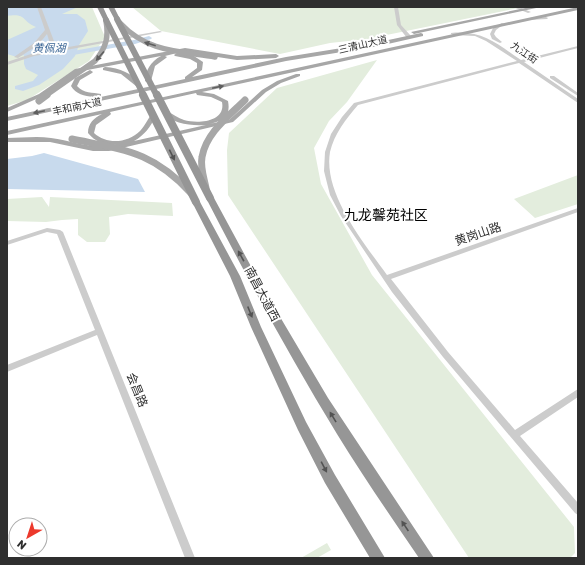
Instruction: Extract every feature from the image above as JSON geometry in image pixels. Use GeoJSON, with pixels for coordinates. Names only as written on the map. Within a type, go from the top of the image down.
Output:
{"type":"FeatureCollection","features":[{"type":"Feature","properties":{"kind":"highway","name":"南昌大道西"},"geometry":{"type":"LineString","coordinates":[[100,7],[152,116],[235,276],[256,327],[302,426],[330,479],[378,558]]}},
{"type":"Feature","properties":{"kind":"highway","name":"南昌大道西"},"geometry":{"type":"LineString","coordinates":[[111,7],[148,81],[274,317],[342,431],[427,558]]}},
{"type":"Feature","properties":{"kind":"main road"},"geometry":{"type":"LineString","coordinates":[[526,11],[538,7]]}},
{"type":"Feature","properties":{"kind":"main road","name":"三清山大道"},"geometry":{"type":"LineString","coordinates":[[146,89],[286,59],[348,48],[526,11],[553,7]]}},
{"type":"Feature","properties":{"kind":"main road","name":"三清山大道"},"geometry":{"type":"LineString","coordinates":[[152,101],[298,70],[357,55],[453,34],[578,8]]}},
{"type":"Feature","properties":{"kind":"main road"},"geometry":{"type":"LineString","coordinates":[[7,140],[50,140],[105,150],[231,121],[264,91],[290,77],[335,67],[390,51],[439,40],[476,35],[578,12]]}},
{"type":"Feature","properties":{"kind":"main road"},"geometry":{"type":"LineString","coordinates":[[117,19],[133,37],[163,48],[215,57],[257,61],[286,59]]}},
{"type":"Feature","properties":{"kind":"main road"},"geometry":{"type":"LineString","coordinates":[[7,114],[39,100],[95,61],[102,54],[108,40],[106,20]]}},
{"type":"Feature","properties":{"kind":"main road"},"geometry":{"type":"LineString","coordinates":[[439,40],[453,34]]}},
{"type":"Feature","properties":{"kind":"main road"},"geometry":{"type":"LineString","coordinates":[[7,110],[36,97],[75,71],[185,50],[237,58],[254,58],[276,56],[314,49],[348,48]]}},
{"type":"Feature","properties":{"kind":"main road"},"geometry":{"type":"LineString","coordinates":[[357,55],[390,51]]}},
{"type":"Feature","properties":{"kind":"main road"},"geometry":{"type":"LineString","coordinates":[[148,81],[148,70],[159,59],[178,55],[192,57],[200,62],[200,66],[197,71],[188,78],[172,83]]}},
{"type":"Feature","properties":{"kind":"main road"},"geometry":{"type":"LineString","coordinates":[[112,96],[84,94],[74,86],[76,80],[85,74],[106,69],[122,72],[130,76],[138,85]]}},
{"type":"Feature","properties":{"kind":"main road"},"geometry":{"type":"LineString","coordinates":[[208,195],[202,169],[202,156],[205,146],[245,100],[257,90],[271,81],[298,70]]}},
{"type":"Feature","properties":{"kind":"main road","name":"丰和南大道"},"geometry":{"type":"LineString","coordinates":[[7,119],[146,89]]}},
{"type":"Feature","properties":{"kind":"main road"},"geometry":{"type":"LineString","coordinates":[[165,112],[185,123],[202,124],[225,115],[227,111],[225,101],[212,95],[182,95]]}},
{"type":"Feature","properties":{"kind":"main road","name":"丰和南大道"},"geometry":{"type":"LineString","coordinates":[[7,133],[152,101]]}},
{"type":"Feature","properties":{"kind":"main road"},"geometry":{"type":"LineString","coordinates":[[126,107],[101,118],[92,125],[91,133],[98,140],[105,142],[112,143],[131,140],[144,132],[152,116]]}},
{"type":"Feature","properties":{"kind":"main road"},"geometry":{"type":"LineString","coordinates":[[7,136],[42,135],[72,139],[132,153],[153,161],[174,176],[194,198]]}},
{"type":"Feature","properties":{"kind":"street"},"geometry":{"type":"LineString","coordinates":[[38,7],[55,51]]}},
{"type":"Feature","properties":{"kind":"street"},"geometry":{"type":"LineString","coordinates":[[396,7],[399,26],[407,36]]}},
{"type":"Feature","properties":{"kind":"street"},"geometry":{"type":"LineString","coordinates":[[515,7],[526,11]]}},
{"type":"Feature","properties":{"kind":"street"},"geometry":{"type":"LineString","coordinates":[[525,19],[546,18]]}},
{"type":"Feature","properties":{"kind":"street"},"geometry":{"type":"LineString","coordinates":[[493,30],[504,23]]}},
{"type":"Feature","properties":{"kind":"street","name":"九江街"},"geometry":{"type":"LineString","coordinates":[[493,30],[492,34],[494,38],[578,101]]}},
{"type":"Feature","properties":{"kind":"street"},"geometry":{"type":"LineString","coordinates":[[7,63],[36,44],[47,31]]}},
{"type":"Feature","properties":{"kind":"street"},"geometry":{"type":"LineString","coordinates":[[7,63],[30,56],[160,32]]}},
{"type":"Feature","properties":{"kind":"street","name":"九江街"},"geometry":{"type":"LineString","coordinates":[[453,34],[476,35],[488,40],[578,95]]}},
{"type":"Feature","properties":{"kind":"street"},"geometry":{"type":"LineString","coordinates":[[578,47],[356,104],[343,118],[334,134],[327,152],[327,170],[331,188],[341,212],[386,278],[449,360],[578,510]]}},
{"type":"Feature","properties":{"kind":"street","name":"黄岗山路"},"geometry":{"type":"LineString","coordinates":[[386,278],[578,210]]}},
{"type":"Feature","properties":{"kind":"street","name":"会昌路"},"geometry":{"type":"LineString","coordinates":[[7,243],[47,230],[60,232],[190,558]]}},
{"type":"Feature","properties":{"kind":"street"},"geometry":{"type":"LineString","coordinates":[[7,369],[100,331]]}},
{"type":"Feature","properties":{"kind":"street"},"geometry":{"type":"LineString","coordinates":[[515,435],[578,393]]}},
{"type":"Feature","properties":{"kind":"green space"},"geometry":{"type":"Polygon","coordinates":[[[7,7],[92,7],[105,37],[89,61],[27,100],[7,106],[7,7]]]}},
{"type":"Feature","properties":{"kind":"green space"},"geometry":{"type":"Polygon","coordinates":[[[132,7],[523,7],[367,39],[330,43],[280,54],[161,31],[132,7]]]}},
{"type":"Feature","properties":{"kind":"green space"},"geometry":{"type":"Polygon","coordinates":[[[377,60],[347,102],[329,121],[314,148],[321,184],[372,275],[574,527],[575,553],[570,558],[469,558],[228,195],[227,150],[229,133],[277,88],[377,60]]]}},
{"type":"Feature","properties":{"kind":"green space"},"geometry":{"type":"Polygon","coordinates":[[[578,175],[578,204],[535,218],[514,199],[578,175]]]}},
{"type":"Feature","properties":{"kind":"green space"},"geometry":{"type":"Polygon","coordinates":[[[42,197],[49,207],[50,197],[172,203],[173,216],[128,214],[109,217],[110,234],[105,242],[87,242],[78,235],[78,219],[46,222],[7,221],[7,199],[42,197]]]}},
{"type":"Feature","properties":{"kind":"green space"},"geometry":{"type":"Polygon","coordinates":[[[327,543],[331,550],[317,558],[301,558],[327,543]]]}},
{"type":"Feature","properties":{"kind":"water","name":"黄佩湖"},"geometry":{"type":"Polygon","coordinates":[[[7,7],[78,7],[62,14],[77,14],[85,20],[88,31],[79,45],[75,56],[63,69],[39,85],[23,91],[15,89],[15,86],[33,81],[38,75],[26,69],[24,64],[24,55],[17,57],[7,54],[7,40],[36,27],[21,17],[13,15],[7,16],[7,7]]]}},
{"type":"Feature","properties":{"kind":"water"},"geometry":{"type":"Polygon","coordinates":[[[44,153],[138,179],[145,192],[7,189],[7,159],[44,153]]]}},
{"type":"Feature","properties":{"kind":"waterway"},"geometry":{"type":"LineString","coordinates":[[62,55],[135,42],[149,38]]}},
{"type":"Feature","properties":{"kind":"district","name":"九龙馨苑社区"},"geometry":{"type":"Point","coordinates":[386,215]}}]}
